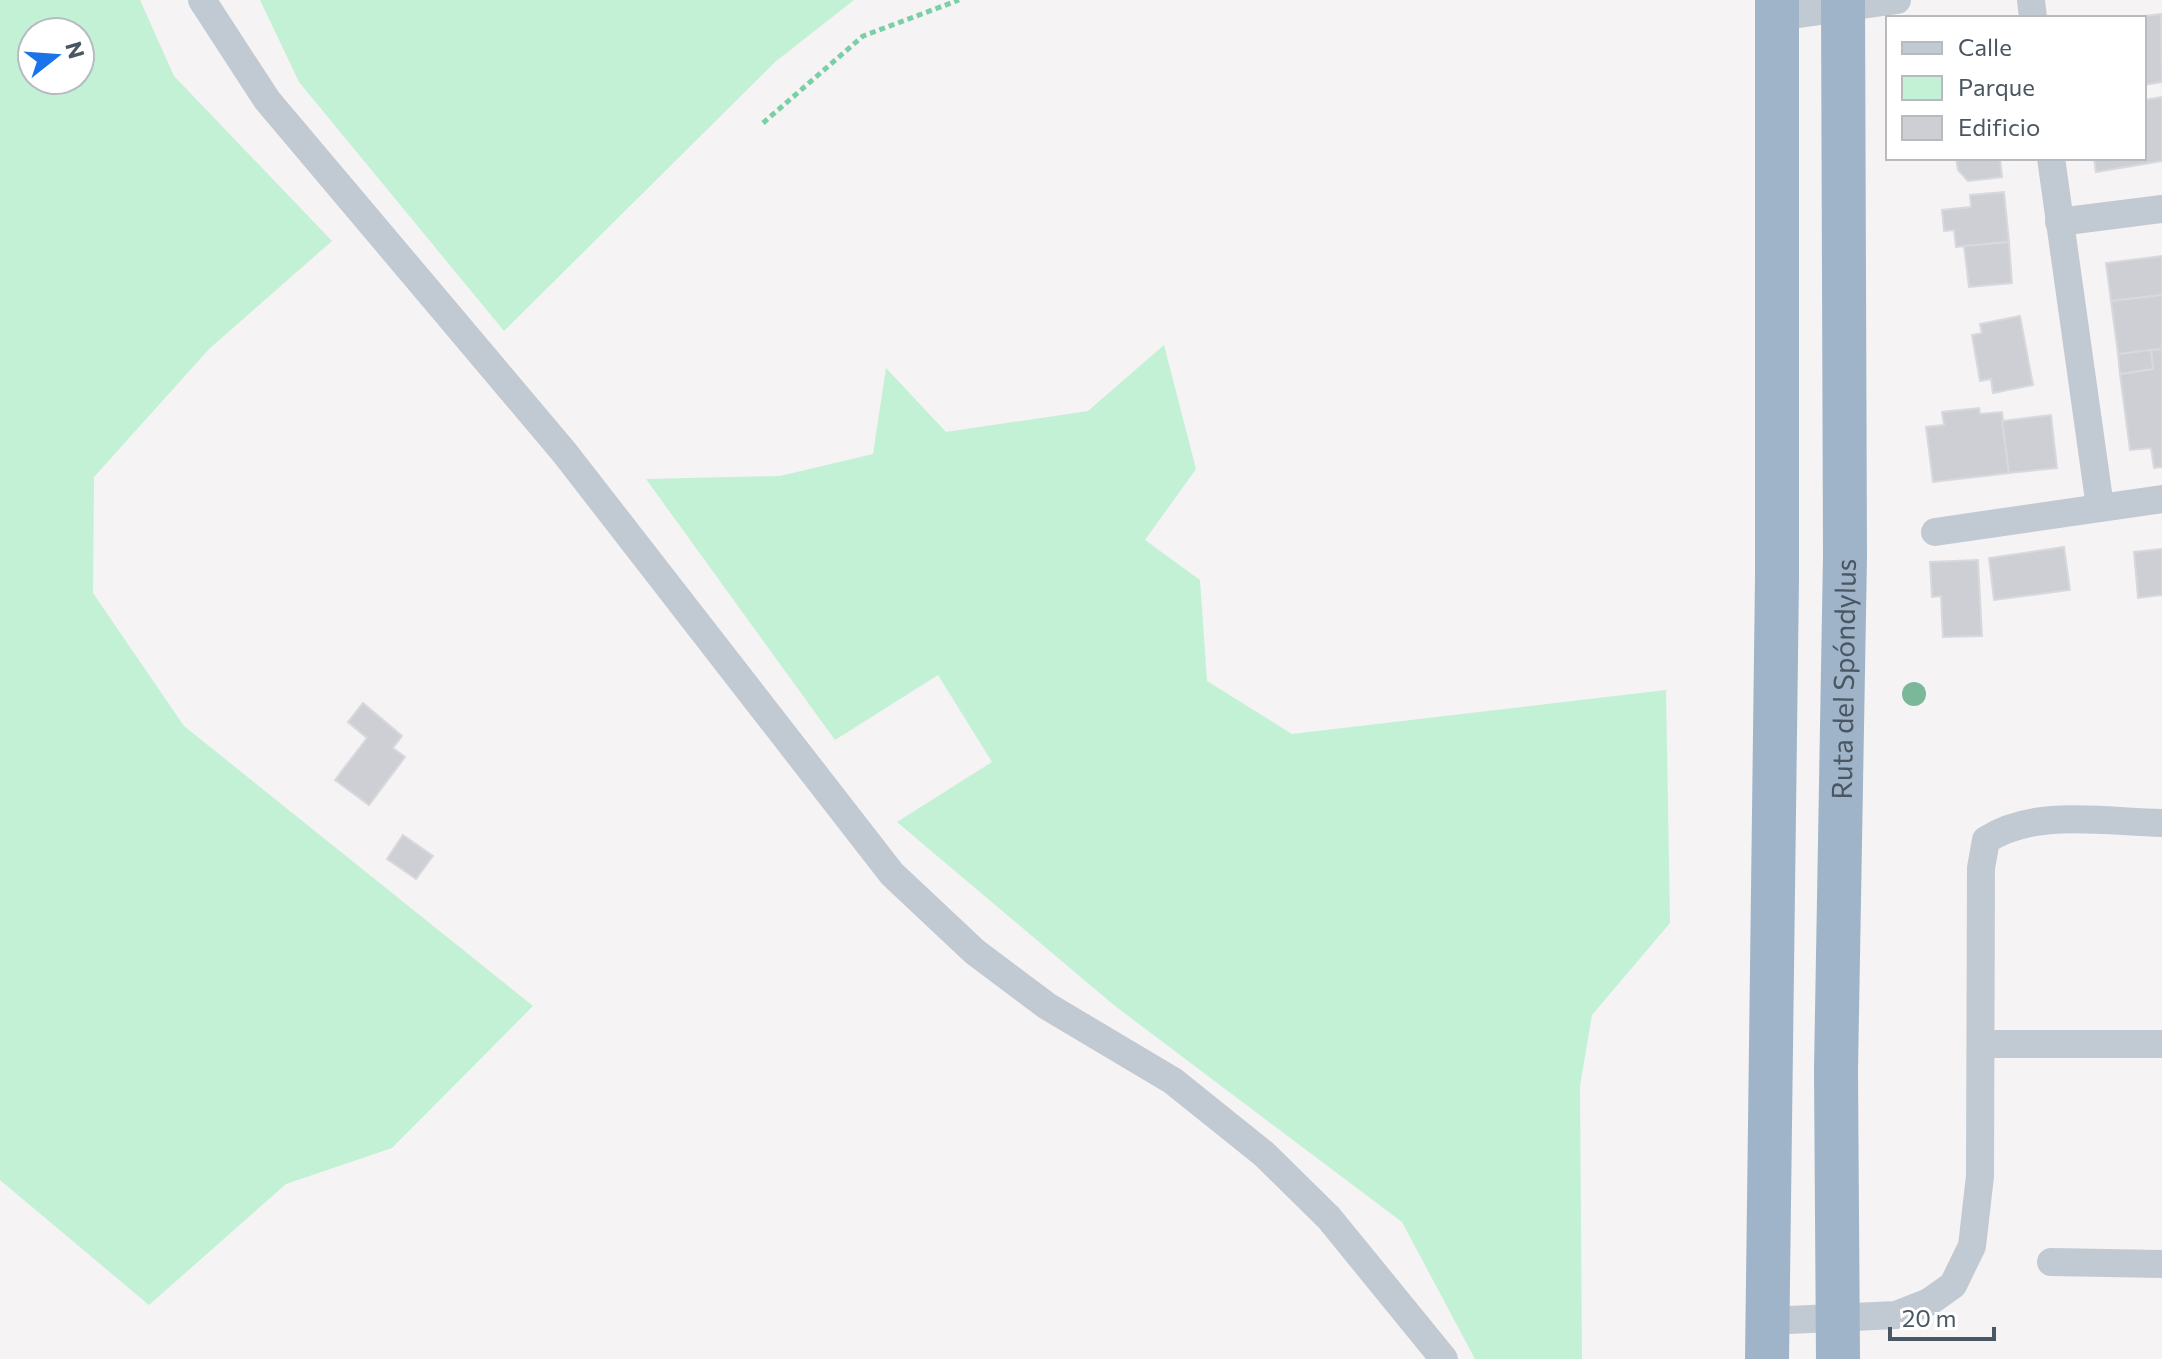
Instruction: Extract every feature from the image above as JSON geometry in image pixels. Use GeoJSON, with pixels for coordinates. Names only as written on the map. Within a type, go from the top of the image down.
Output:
{"type":"FeatureCollection","features":[{"type":"Feature","properties":{"kind":"highway","name":"Ruta del Spóndylus"},"geometry":{"type":"LineString","coordinates":[[1838,1339],[1836,1070],[1845,556],[1844,5]]}},
{"type":"Feature","properties":{"kind":"highway"},"geometry":{"type":"LineString","coordinates":[[1768,1340],[1777,578],[1778,9]]}},
{"type":"Feature","properties":{"kind":"street"},"geometry":{"type":"LineString","coordinates":[[202,0],[267,100],[564,452],[892,874],[975,952],[1035,997],[1173,1081],[1264,1154],[1329,1218],[1444,1359]]}},
{"type":"Feature","properties":{"kind":"street"},"geometry":{"type":"LineString","coordinates":[[1778,9],[1897,0]]}},
{"type":"Feature","properties":{"kind":"street"},"geometry":{"type":"LineString","coordinates":[[2051,160],[2100,507]]}},
{"type":"Feature","properties":{"kind":"street"},"geometry":{"type":"LineString","coordinates":[[2059,222],[2162,209]]}},
{"type":"Feature","properties":{"kind":"street"},"geometry":{"type":"LineString","coordinates":[[1935,532],[2162,499]]}},
{"type":"Feature","properties":{"kind":"street"},"geometry":{"type":"LineString","coordinates":[[1768,1340],[1838,1339],[1929,1302],[1953,1285],[1972,1246],[1980,1176],[1981,868],[1986,840],[2006,827],[2032,821],[2162,823]]}},
{"type":"Feature","properties":{"kind":"street"},"geometry":{"type":"LineString","coordinates":[[1981,1044],[2162,1044]]}},
{"type":"Feature","properties":{"kind":"street"},"geometry":{"type":"LineString","coordinates":[[2051,1262],[2162,1264]]}},
{"type":"Feature","properties":{"kind":"path"},"geometry":{"type":"LineString","coordinates":[[763,123],[863,36],[959,0]]}},
{"type":"Feature","properties":{"kind":"green space"},"geometry":{"type":"Polygon","coordinates":[[[0,0],[140,0],[174,76],[332,241],[209,349],[94,477],[93,593],[184,726],[533,1006],[392,1148],[286,1184],[149,1305],[0,1180],[0,0]]]}},
{"type":"Feature","properties":{"kind":"green space"},"geometry":{"type":"Polygon","coordinates":[[[260,0],[854,0],[775,62],[504,331],[299,82],[260,0]]]}},
{"type":"Feature","properties":{"kind":"green space"},"geometry":{"type":"Polygon","coordinates":[[[1164,345],[1196,469],[1145,540],[1200,580],[1207,681],[1292,734],[1666,690],[1670,923],[1592,1015],[1580,1086],[1582,1359],[1475,1359],[1402,1222],[1115,1006],[897,822],[992,762],[938,675],[835,740],[646,479],[780,476],[873,454],[886,368],[946,432],[1088,411],[1164,345]]]}},
{"type":"Feature","properties":{"kind":"building"},"geometry":{"type":"Polygon","coordinates":[[[2161,14],[2162,82],[2146,85],[2146,16],[2144,16],[2161,14]]]}},
{"type":"Feature","properties":{"kind":"building"},"geometry":{"type":"Polygon","coordinates":[[[2162,97],[2162,161],[2096,172],[2094,160],[2146,160],[2146,100],[2162,97]]]}},
{"type":"Feature","properties":{"kind":"building"},"geometry":{"type":"Polygon","coordinates":[[[1956,160],[2000,160],[2002,177],[1968,181],[1958,170],[1956,160]]]}},
{"type":"Feature","properties":{"kind":"building"},"geometry":{"type":"Polygon","coordinates":[[[2004,192],[2009,242],[1956,247],[1954,230],[1944,231],[1942,210],[1971,207],[1970,195],[2004,192]]]}},
{"type":"Feature","properties":{"kind":"building"},"geometry":{"type":"Polygon","coordinates":[[[2009,242],[2012,283],[1969,287],[1964,246],[2009,242]]]}},
{"type":"Feature","properties":{"kind":"building"},"geometry":{"type":"Polygon","coordinates":[[[2162,256],[2162,295],[2111,301],[2106,263],[2162,256]]]}},
{"type":"Feature","properties":{"kind":"building"},"geometry":{"type":"Polygon","coordinates":[[[2162,295],[2162,349],[2118,354],[2111,301],[2162,295]]]}},
{"type":"Feature","properties":{"kind":"building"},"geometry":{"type":"Polygon","coordinates":[[[2020,316],[2033,385],[1993,393],[1991,379],[1980,381],[1972,335],[1982,333],[1980,324],[2020,316]]]}},
{"type":"Feature","properties":{"kind":"building"},"geometry":{"type":"Polygon","coordinates":[[[2162,349],[2162,467],[2154,468],[2151,448],[2130,450],[2120,374],[2153,369],[2151,350],[2162,349]]]}},
{"type":"Feature","properties":{"kind":"building"},"geometry":{"type":"Polygon","coordinates":[[[2151,350],[2153,369],[2120,374],[2118,354],[2151,350]]]}},
{"type":"Feature","properties":{"kind":"building"},"geometry":{"type":"Polygon","coordinates":[[[1979,408],[1980,414],[2002,412],[2009,473],[1933,482],[1926,427],[1944,425],[1942,412],[1979,408]]]}},
{"type":"Feature","properties":{"kind":"building"},"geometry":{"type":"Polygon","coordinates":[[[2051,415],[2057,468],[2009,473],[2002,421],[2051,415]]]}},
{"type":"Feature","properties":{"kind":"building"},"geometry":{"type":"Polygon","coordinates":[[[2064,547],[2070,590],[1994,600],[1989,558],[2064,547]]]}},
{"type":"Feature","properties":{"kind":"building"},"geometry":{"type":"Polygon","coordinates":[[[2162,549],[2162,595],[2138,598],[2134,552],[2162,549]]]}},
{"type":"Feature","properties":{"kind":"building"},"geometry":{"type":"Polygon","coordinates":[[[1978,560],[1982,636],[1943,637],[1941,596],[1932,597],[1930,562],[1978,560]]]}},
{"type":"Feature","properties":{"kind":"building"},"geometry":{"type":"Polygon","coordinates":[[[363,703],[402,736],[393,748],[405,757],[369,805],[335,780],[367,738],[348,722],[363,703]]]}},
{"type":"Feature","properties":{"kind":"building"},"geometry":{"type":"Polygon","coordinates":[[[403,835],[433,856],[416,879],[387,859],[403,835]]]}}]}
